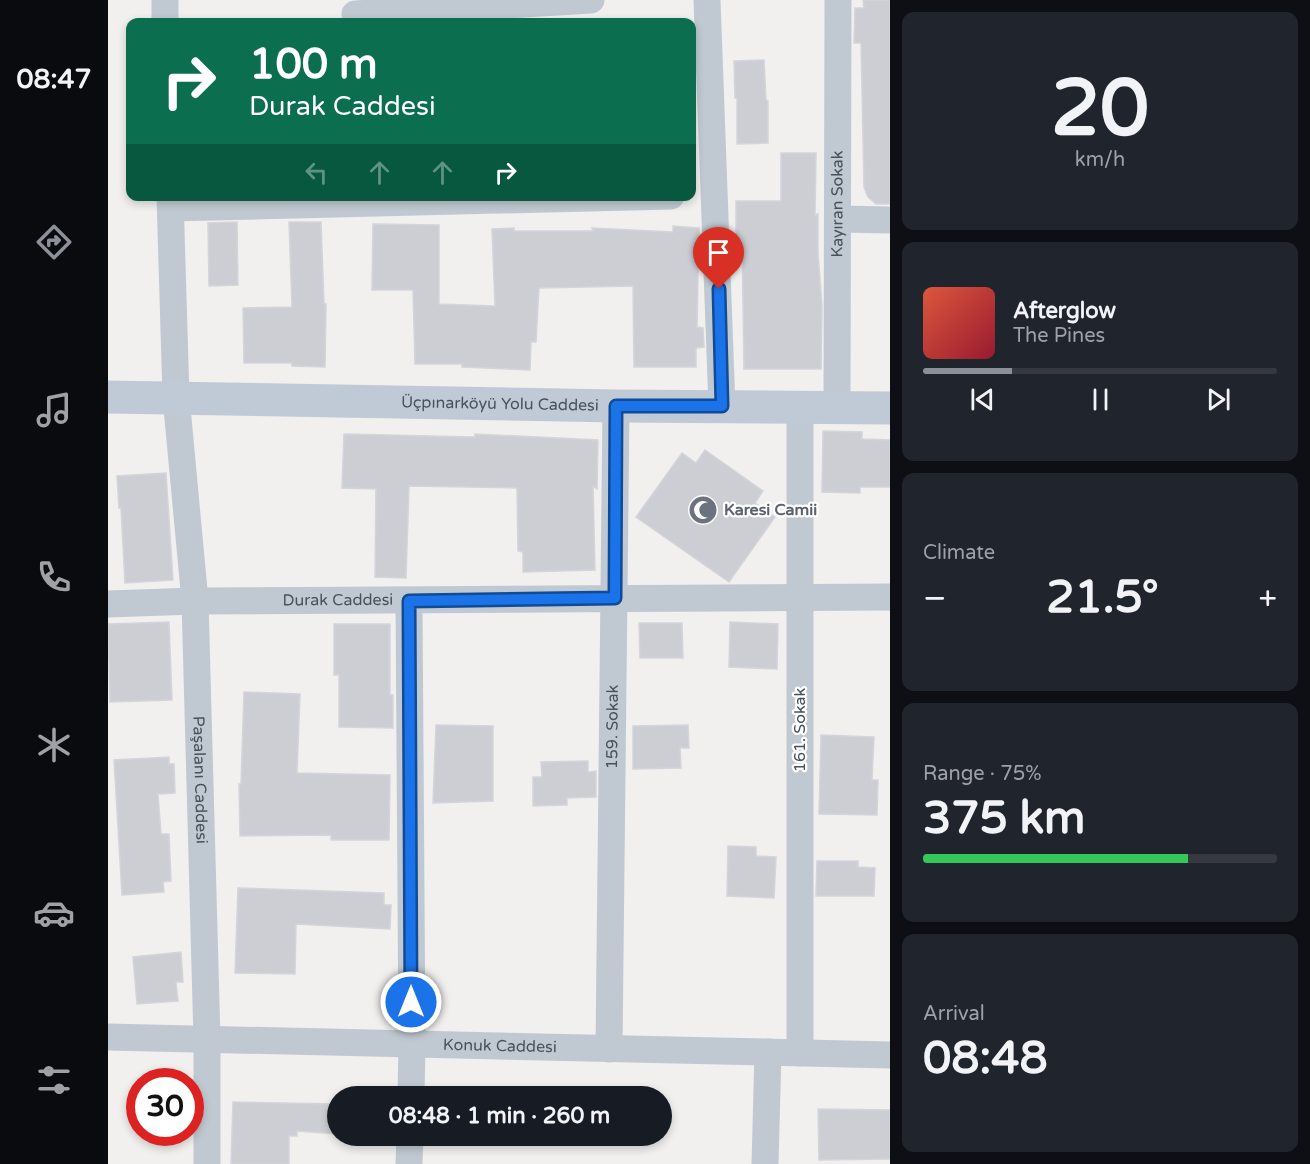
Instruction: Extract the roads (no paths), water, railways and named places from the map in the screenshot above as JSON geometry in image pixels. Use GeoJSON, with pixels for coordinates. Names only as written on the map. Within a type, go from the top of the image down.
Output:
{"type":"FeatureCollection","features":[{"type":"Feature","properties":{"kind":"main road","name":"Üçpınarköyü Yolu Caddesi"},"geometry":{"type":"LineString","coordinates":[[108,397],[616,406],[890,408]]}},
{"type":"Feature","properties":{"kind":"street"},"geometry":{"type":"LineString","coordinates":[[165,0],[165,18]]}},
{"type":"Feature","properties":{"kind":"street"},"geometry":{"type":"LineString","coordinates":[[354,12],[591,0]]}},
{"type":"Feature","properties":{"kind":"street"},"geometry":{"type":"LineString","coordinates":[[707,0],[703,196],[722,406]]}},
{"type":"Feature","properties":{"kind":"street","name":"Kayıran Sokak"},"geometry":{"type":"LineString","coordinates":[[837,408],[838,0]]}},
{"type":"Feature","properties":{"kind":"street"},"geometry":{"type":"LineString","coordinates":[[170,202],[266,201]]}},
{"type":"Feature","properties":{"kind":"street","name":"Paşalanı Caddesi"},"geometry":{"type":"LineString","coordinates":[[170,202],[176,397],[195,601],[207,1040],[207,1164]]}},
{"type":"Feature","properties":{"kind":"street"},"geometry":{"type":"LineString","coordinates":[[838,219],[890,220]]}},
{"type":"Feature","properties":{"kind":"street","name":"159. Sokak"},"geometry":{"type":"LineString","coordinates":[[609,1049],[616,406]]}},
{"type":"Feature","properties":{"kind":"street","name":"161. Sokak"},"geometry":{"type":"LineString","coordinates":[[800,408],[800,1053]]}},
{"type":"Feature","properties":{"kind":"street","name":"Durak Caddesi"},"geometry":{"type":"LineString","coordinates":[[108,604],[195,601],[890,597]]}},
{"type":"Feature","properties":{"kind":"street"},"geometry":{"type":"LineString","coordinates":[[409,601],[411,1086]]}},
{"type":"Feature","properties":{"kind":"street","name":"Konuk Caddesi"},"geometry":{"type":"LineString","coordinates":[[108,1037],[890,1055]]}},
{"type":"Feature","properties":{"kind":"street"},"geometry":{"type":"LineString","coordinates":[[765,1164],[768,1052]]}},
{"type":"Feature","properties":{"kind":"street"},"geometry":{"type":"LineString","coordinates":[[409,1164],[410,1146]]}},
{"type":"Feature","properties":{"kind":"place","name":"Karesi Camii"},"geometry":{"type":"Point","coordinates":[703,510]}}]}
